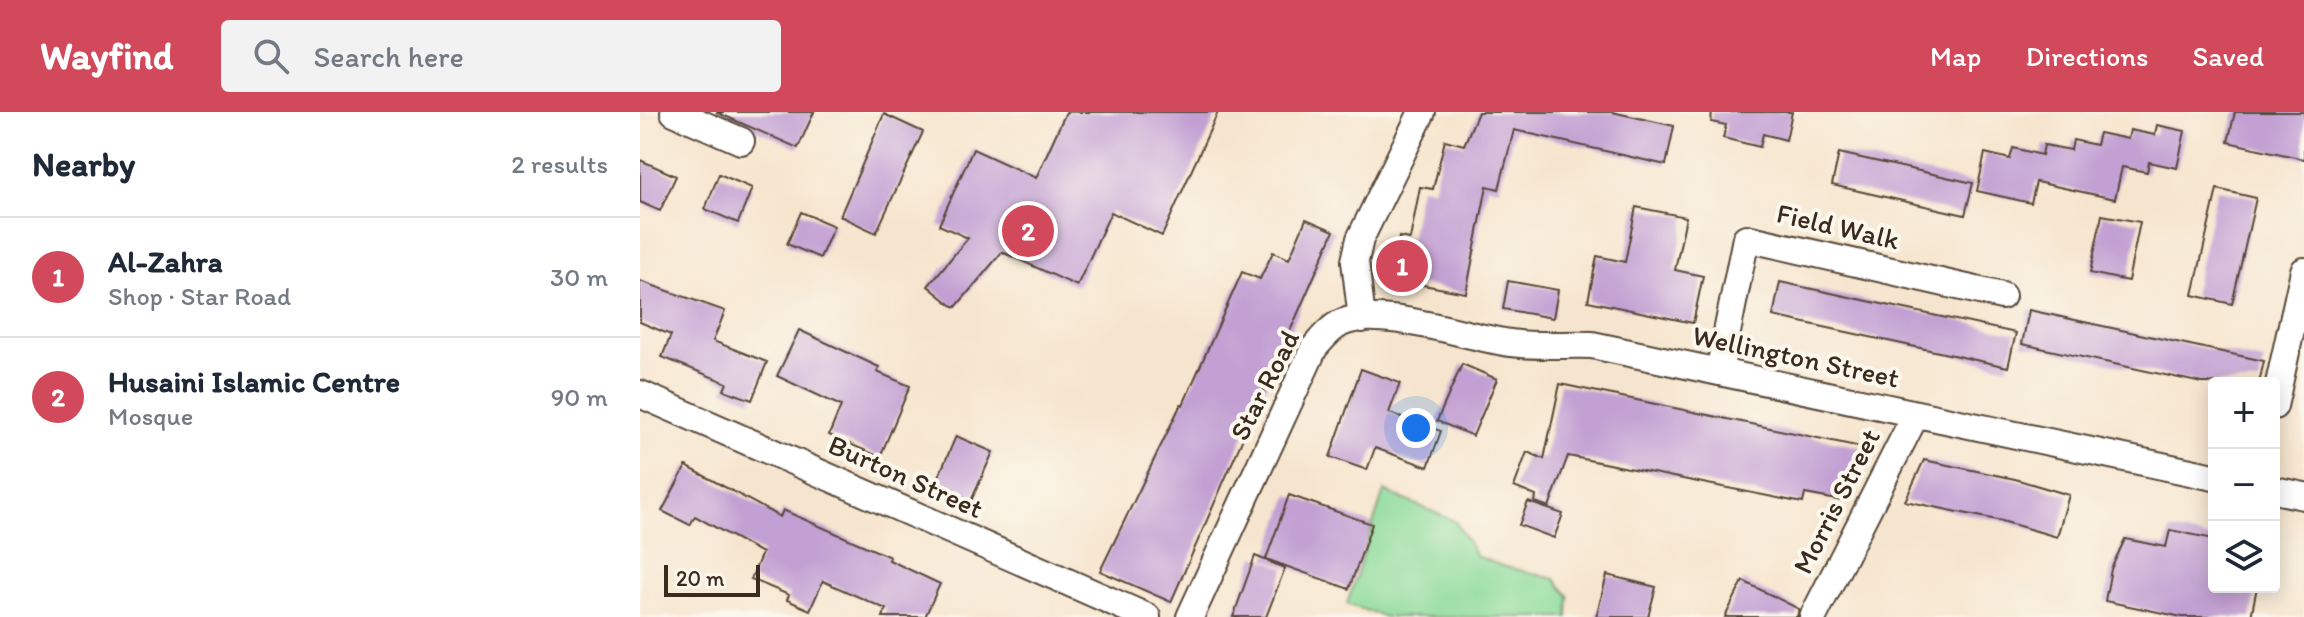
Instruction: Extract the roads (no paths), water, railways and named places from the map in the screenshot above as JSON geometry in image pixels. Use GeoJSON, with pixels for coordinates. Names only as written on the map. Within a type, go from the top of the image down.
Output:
{"type":"FeatureCollection","features":[{"type":"Feature","properties":{"kind":"street"},"geometry":{"type":"LineString","coordinates":[[674,112],[741,141]]}},
{"type":"Feature","properties":{"kind":"street"},"geometry":{"type":"LineString","coordinates":[[1362,319],[1355,261],[1360,239],[1415,114]]}},
{"type":"Feature","properties":{"kind":"street","name":"Field Walk"},"geometry":{"type":"LineString","coordinates":[[1719,372],[1746,238],[2002,296]]}},
{"type":"Feature","properties":{"kind":"street"},"geometry":{"type":"LineString","coordinates":[[2280,379],[2304,271]]}},
{"type":"Feature","properties":{"kind":"street","name":"Wellington Street"},"geometry":{"type":"LineString","coordinates":[[1362,319],[1391,320],[1513,344],[1592,345],[2208,476]]}},
{"type":"Feature","properties":{"kind":"street","name":"Star Road"},"geometry":{"type":"LineString","coordinates":[[1190,617],[1314,348],[1328,331],[1344,322],[1362,319]]}},
{"type":"Feature","properties":{"kind":"street","name":"Burton Street"},"geometry":{"type":"LineString","coordinates":[[640,394],[1147,617]]}},
{"type":"Feature","properties":{"kind":"street","name":"Morris Street"},"geometry":{"type":"LineString","coordinates":[[1813,617],[1916,414]]}},
{"type":"Feature","properties":{"kind":"street"},"geometry":{"type":"LineString","coordinates":[[2280,491],[2304,496]]}},
{"type":"Feature","properties":{"kind":"place","name":"Husaini Islamic Centre"},"geometry":{"type":"Point","coordinates":[1028,231]}},
{"type":"Feature","properties":{"kind":"place","name":"Al-Zahra"},"geometry":{"type":"Point","coordinates":[1402,266]}}]}
